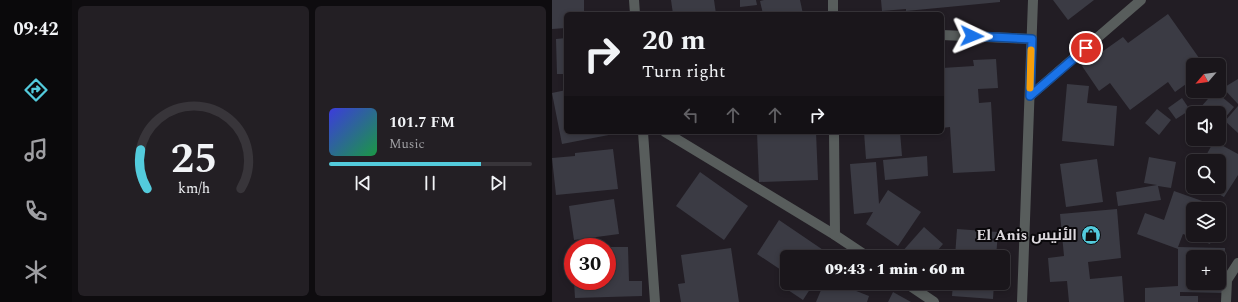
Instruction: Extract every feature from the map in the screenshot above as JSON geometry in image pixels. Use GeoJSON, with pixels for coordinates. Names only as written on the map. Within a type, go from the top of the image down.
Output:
{"type":"FeatureCollection","features":[{"type":"Feature","properties":{"kind":"street"},"geometry":{"type":"LineString","coordinates":[[634,0],[635,12]]}},
{"type":"Feature","properties":{"kind":"street"},"geometry":{"type":"LineString","coordinates":[[833,0],[833,12]]}},
{"type":"Feature","properties":{"kind":"street"},"geometry":{"type":"LineString","coordinates":[[1022,302],[1033,0]]}},
{"type":"Feature","properties":{"kind":"street"},"geometry":{"type":"LineString","coordinates":[[1030,96],[1142,0]]}},
{"type":"Feature","properties":{"kind":"street"},"geometry":{"type":"LineString","coordinates":[[944,35],[1032,39]]}},
{"type":"Feature","properties":{"kind":"street"},"geometry":{"type":"LineString","coordinates":[[643,134],[655,302]]}},
{"type":"Feature","properties":{"kind":"street"},"geometry":{"type":"LineString","coordinates":[[668,134],[858,250]]}},
{"type":"Feature","properties":{"kind":"street"},"geometry":{"type":"LineString","coordinates":[[834,134],[835,235]]}},
{"type":"Feature","properties":{"kind":"street"},"geometry":{"type":"LineString","coordinates":[[1226,302],[1227,280],[1238,263]]}},
{"type":"Feature","properties":{"kind":"street"},"geometry":{"type":"LineString","coordinates":[[916,290],[934,302]]}},
{"type":"Feature","properties":{"kind":"building"},"geometry":{"type":"Polygon","coordinates":[[[552,0],[584,0],[584,12],[564,12],[564,28],[552,29],[552,0]]]}},
{"type":"Feature","properties":{"kind":"building"},"geometry":{"type":"Polygon","coordinates":[[[671,0],[714,0],[716,12],[673,12],[671,0]]]}},
{"type":"Feature","properties":{"kind":"building"},"geometry":{"type":"Polygon","coordinates":[[[740,0],[756,0],[757,5],[740,7],[740,0]]]}},
{"type":"Feature","properties":{"kind":"building"},"geometry":{"type":"Polygon","coordinates":[[[800,0],[803,12],[763,12],[760,1],[800,0]]]}},
{"type":"Feature","properties":{"kind":"building"},"geometry":{"type":"Polygon","coordinates":[[[881,0],[1000,0],[1000,2],[906,11],[906,9],[882,11],[881,0]]]}},
{"type":"Feature","properties":{"kind":"building"},"geometry":{"type":"Polygon","coordinates":[[[1053,0],[1094,0],[1068,20],[1053,0]]]}},
{"type":"Feature","properties":{"kind":"building"},"geometry":{"type":"Polygon","coordinates":[[[1168,14],[1199,58],[1186,58],[1186,84],[1175,92],[1168,82],[1130,110],[1110,83],[1099,91],[1082,66],[1123,37],[1128,43],[1168,14]]]}},
{"type":"Feature","properties":{"kind":"building"},"geometry":{"type":"Polygon","coordinates":[[[564,38],[564,74],[557,74],[556,39],[564,38]]]}},
{"type":"Feature","properties":{"kind":"building"},"geometry":{"type":"Polygon","coordinates":[[[996,59],[998,88],[978,89],[979,103],[991,102],[995,171],[953,173],[950,127],[944,128],[944,68],[974,66],[973,60],[996,59]]]}},
{"type":"Feature","properties":{"kind":"building"},"geometry":{"type":"Polygon","coordinates":[[[1238,79],[1238,104],[1226,91],[1226,86],[1238,79]]]}},
{"type":"Feature","properties":{"kind":"building"},"geometry":{"type":"Polygon","coordinates":[[[1067,84],[1089,86],[1087,103],[1117,106],[1114,146],[1062,141],[1067,84]]]}},
{"type":"Feature","properties":{"kind":"building"},"geometry":{"type":"Polygon","coordinates":[[[564,90],[564,134],[614,134],[562,144],[552,93],[564,90]]]}},
{"type":"Feature","properties":{"kind":"building"},"geometry":{"type":"Polygon","coordinates":[[[1182,98],[1187,106],[1186,106],[1186,113],[1176,119],[1168,108],[1182,98]]]}},
{"type":"Feature","properties":{"kind":"building"},"geometry":{"type":"Polygon","coordinates":[[[1209,98],[1223,98],[1234,107],[1226,117],[1226,106],[1202,106],[1209,98]]]}},
{"type":"Feature","properties":{"kind":"building"},"geometry":{"type":"Polygon","coordinates":[[[1238,106],[1238,133],[1226,122],[1226,120],[1238,106]]]}},
{"type":"Feature","properties":{"kind":"building"},"geometry":{"type":"Polygon","coordinates":[[[1157,109],[1171,120],[1159,135],[1145,123],[1157,109]]]}},
{"type":"Feature","properties":{"kind":"building"},"geometry":{"type":"Polygon","coordinates":[[[757,134],[816,134],[818,180],[759,182],[757,134]]]}},
{"type":"Feature","properties":{"kind":"building"},"geometry":{"type":"Polygon","coordinates":[[[864,134],[900,134],[902,156],[866,159],[864,134]]]}},
{"type":"Feature","properties":{"kind":"building"},"geometry":{"type":"Polygon","coordinates":[[[1211,146],[1223,146],[1238,154],[1238,175],[1226,194],[1226,154],[1207,154],[1211,146]]]}},
{"type":"Feature","properties":{"kind":"building"},"geometry":{"type":"Polygon","coordinates":[[[613,149],[618,189],[556,195],[552,158],[575,156],[575,153],[613,149]]]}},
{"type":"Feature","properties":{"kind":"building"},"geometry":{"type":"Polygon","coordinates":[[[927,156],[928,176],[885,180],[883,160],[927,156]]]}},
{"type":"Feature","properties":{"kind":"building"},"geometry":{"type":"Polygon","coordinates":[[[1149,157],[1176,162],[1171,188],[1158,186],[1161,200],[1118,206],[1116,192],[1157,185],[1144,183],[1149,157]]]}},
{"type":"Feature","properties":{"kind":"building"},"geometry":{"type":"Polygon","coordinates":[[[1097,159],[1103,202],[1066,207],[1060,164],[1097,159]]]}},
{"type":"Feature","properties":{"kind":"building"},"geometry":{"type":"Polygon","coordinates":[[[876,162],[879,204],[888,190],[921,212],[898,246],[866,224],[873,212],[854,214],[850,164],[876,162]]]}},
{"type":"Feature","properties":{"kind":"building"},"geometry":{"type":"Polygon","coordinates":[[[700,172],[748,206],[724,240],[676,206],[700,172]]]}},
{"type":"Feature","properties":{"kind":"building"},"geometry":{"type":"Polygon","coordinates":[[[1174,191],[1205,202],[1186,202],[1186,235],[1183,234],[1178,247],[1225,248],[1225,250],[1186,250],[1186,290],[1224,290],[1224,293],[1180,292],[1180,296],[1198,296],[1198,302],[1145,302],[1145,288],[1178,286],[1178,249],[1137,234],[1145,213],[1164,220],[1174,191]]]}},
{"type":"Feature","properties":{"kind":"building"},"geometry":{"type":"Polygon","coordinates":[[[1219,194],[1226,194],[1224,197],[1219,194]]]}},
{"type":"Feature","properties":{"kind":"building"},"geometry":{"type":"Polygon","coordinates":[[[614,199],[619,234],[589,238],[574,238],[569,206],[614,199]]]}},
{"type":"Feature","properties":{"kind":"building","name":"El Anis الأنيس"},"geometry":{"type":"Polygon","coordinates":[[[1117,209],[1121,258],[1088,262],[1090,279],[1122,276],[1124,302],[1069,302],[1067,281],[1050,282],[1048,258],[1064,256],[1060,214],[1117,209]]]}},
{"type":"Feature","properties":{"kind":"building"},"geometry":{"type":"Polygon","coordinates":[[[779,220],[823,250],[780,250],[780,269],[757,254],[779,220]]]}},
{"type":"Feature","properties":{"kind":"building"},"geometry":{"type":"Polygon","coordinates":[[[924,227],[943,244],[938,250],[904,250],[924,227]]]}},
{"type":"Feature","properties":{"kind":"building"},"geometry":{"type":"Polygon","coordinates":[[[957,229],[998,232],[997,250],[956,250],[957,229]]]}},
{"type":"Feature","properties":{"kind":"building"},"geometry":{"type":"Polygon","coordinates":[[[616,247],[628,247],[629,281],[642,281],[642,296],[575,298],[575,290],[616,290],[616,247]]]}},
{"type":"Feature","properties":{"kind":"building"},"geometry":{"type":"Polygon","coordinates":[[[731,248],[739,302],[681,302],[678,284],[685,283],[681,255],[731,248]]]}},
{"type":"Feature","properties":{"kind":"building"},"geometry":{"type":"Polygon","coordinates":[[[788,290],[809,290],[803,300],[788,290]]]}},
{"type":"Feature","properties":{"kind":"building"},"geometry":{"type":"Polygon","coordinates":[[[821,290],[854,290],[869,296],[867,302],[816,302],[821,290]]]}},
{"type":"Feature","properties":{"kind":"building"},"geometry":{"type":"Polygon","coordinates":[[[952,290],[994,290],[993,299],[952,296],[952,290]]]}},
{"type":"Feature","properties":{"kind":"building"},"geometry":{"type":"Polygon","coordinates":[[[893,292],[911,302],[888,302],[893,292]]]}},
{"type":"Feature","properties":{"kind":"slow traffic"},"geometry":{"type":"LineString","coordinates":[[1030,88],[1031,50]]}},
{"type":"Feature","properties":{"kind":"place","name":"El Anis الأنيس"},"geometry":{"type":"Point","coordinates":[1091,235]}},
{"type":"Feature","properties":{"kind":"route"},"geometry":{"type":"LineString","coordinates":[[972,36],[1032,39],[1030,96],[1086,48]]}}]}
